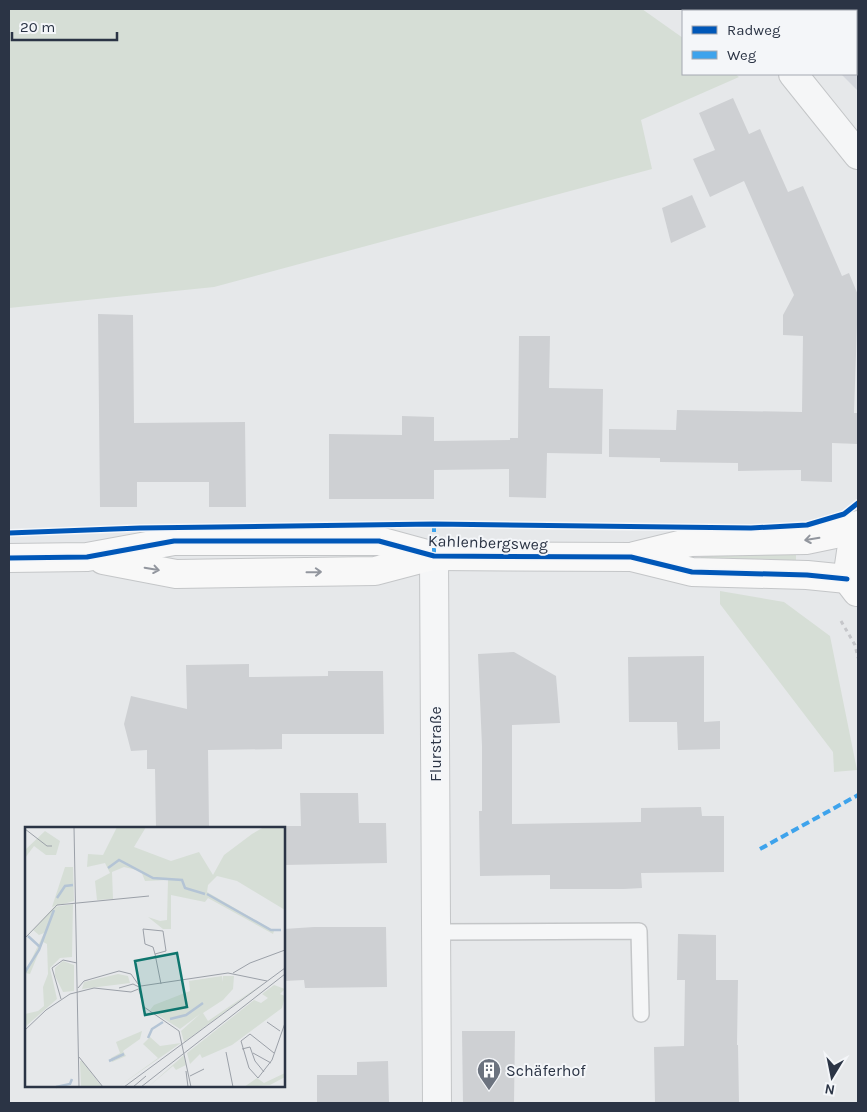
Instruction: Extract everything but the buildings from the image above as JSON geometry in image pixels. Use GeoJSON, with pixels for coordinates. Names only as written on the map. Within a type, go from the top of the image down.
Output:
{"type":"FeatureCollection","features":[{"type":"Feature","properties":{"kind":"street"},"geometry":{"type":"LineString","coordinates":[[794,75],[858,154]]}},
{"type":"Feature","properties":{"kind":"street","name":"Kahlenbergsweg"},"geometry":{"type":"LineString","coordinates":[[630,557],[691,542],[806,540],[835,534],[858,525]]}},
{"type":"Feature","properties":{"kind":"street","name":"Kahlenbergsweg"},"geometry":{"type":"LineString","coordinates":[[9,558],[87,558],[176,574],[375,571],[434,556],[630,557],[692,572],[807,575],[853,586],[852,544],[858,529]]}},
{"type":"Feature","properties":{"kind":"street","name":"Flurstraße"},"geometry":{"type":"LineString","coordinates":[[434,556],[437,1103]]}},
{"type":"Feature","properties":{"kind":"lane"},"geometry":{"type":"LineString","coordinates":[[436,932],[639,931],[641,1014]]}},
{"type":"Feature","properties":{"kind":"shaded area"},"geometry":{"type":"Polygon","coordinates":[[[9,9],[642,9],[682,37],[682,75],[736,75],[739,77],[641,120],[652,169],[214,287],[9,308],[9,9]]]}},
{"type":"Feature","properties":{"kind":"shaded area"},"geometry":{"type":"Polygon","coordinates":[[[858,9],[858,91],[842,75],[857,75],[857,10],[802,10],[858,9]]]}},
{"type":"Feature","properties":{"kind":"shaded area"},"geometry":{"type":"Polygon","coordinates":[[[721,554],[796,554],[796,564],[701,561],[701,557],[721,554]]]}},
{"type":"Feature","properties":{"kind":"shaded area"},"geometry":{"type":"Polygon","coordinates":[[[720,591],[784,602],[830,636],[857,770],[834,772],[833,752],[720,604],[720,591]]]}},
{"type":"Feature","properties":{"kind":"marked path"},"geometry":{"type":"LineString","coordinates":[[434,524],[434,556]]}},
{"type":"Feature","properties":{"kind":"marked path"},"geometry":{"type":"LineString","coordinates":[[760,849],[858,795]]}},
{"type":"Feature","properties":{"kind":"cycle path"},"geometry":{"type":"LineString","coordinates":[[9,533],[140,528],[434,524],[751,528],[807,525],[844,514],[858,503]]}},
{"type":"Feature","properties":{"kind":"cycle path"},"geometry":{"type":"LineString","coordinates":[[9,558],[87,557],[174,541],[379,541],[434,556],[631,557],[692,572],[807,575],[847,579]]}},
{"type":"Feature","properties":{"kind":"place","name":"Schäferhof"},"geometry":{"type":"Point","coordinates":[489,1091]}}]}
